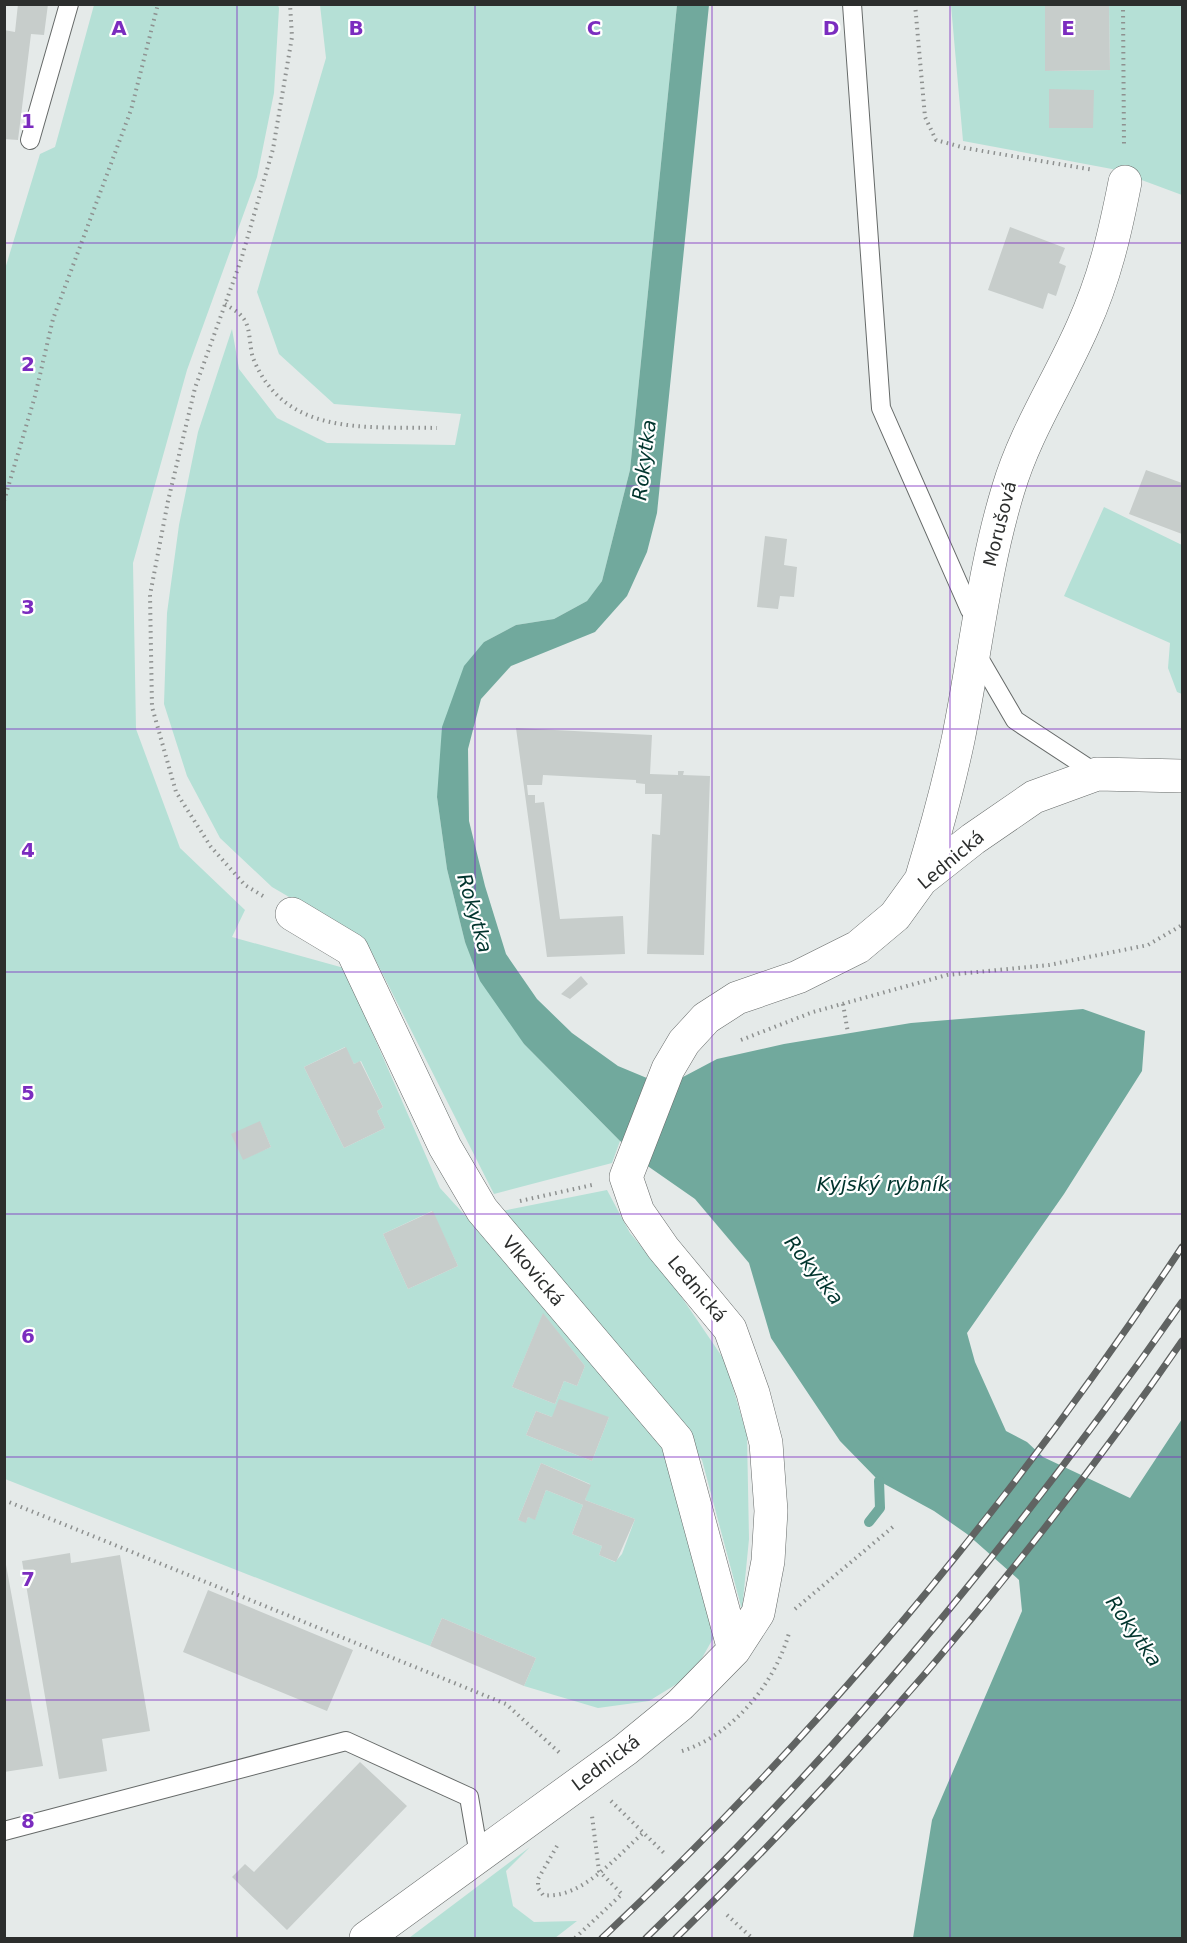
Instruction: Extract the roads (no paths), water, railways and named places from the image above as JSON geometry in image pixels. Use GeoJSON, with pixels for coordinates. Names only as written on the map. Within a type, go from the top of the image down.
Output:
{"type":"FeatureCollection","features":[{"type":"Feature","properties":{"kind":"street","name":"Morušová"},"geometry":{"type":"LineString","coordinates":[[921,880],[937,828],[958,740],[979,613],[1000,515],[1018,458],[1084,325],[1110,258],[1125,178]]}},
{"type":"Feature","properties":{"kind":"street"},"geometry":{"type":"LineString","coordinates":[[1096,774],[1182,776]]}},
{"type":"Feature","properties":{"kind":"street","name":"Lednická"},"geometry":{"type":"LineString","coordinates":[[366,1938],[586,1778],[680,1705],[734,1650],[758,1613],[768,1561],[771,1511],[766,1443],[753,1393],[730,1329],[663,1248],[638,1212],[626,1177],[668,1069],[684,1041],[706,1018],[737,998],[798,977],[858,946],[895,916],[921,880],[973,839],[1034,797],[1096,774]]}},
{"type":"Feature","properties":{"kind":"street","name":"Vlkovická"},"geometry":{"type":"LineString","coordinates":[[292,914],[352,950],[444,1147],[482,1210],[677,1440],[734,1650]]}},
{"type":"Feature","properties":{"kind":"lane"},"geometry":{"type":"LineString","coordinates":[[30,140],[69,4]]}},
{"type":"Feature","properties":{"kind":"lane"},"geometry":{"type":"LineString","coordinates":[[852,4],[881,408],[970,610],[979,613]]}},
{"type":"Feature","properties":{"kind":"lane"},"geometry":{"type":"LineString","coordinates":[[973,649],[1015,720],[1096,774]]}},
{"type":"Feature","properties":{"kind":"lane"},"geometry":{"type":"LineString","coordinates":[[4,1831],[346,1741],[469,1797],[479,1855]]}},
{"type":"Feature","properties":{"kind":"water","name":"Kyjský rybník"},"geometry":{"type":"Polygon","coordinates":[[[677,5],[709,5],[657,513],[647,552],[627,596],[595,632],[511,666],[481,699],[468,749],[469,821],[485,886],[506,954],[537,999],[572,1033],[618,1066],[666,1086],[717,1059],[784,1044],[911,1023],[1083,1009],[1145,1031],[1142,1071],[1064,1194],[967,1333],[975,1362],[1006,1431],[1027,1442],[1043,1457],[1130,1498],[1182,1419],[1182,1938],[913,1938],[932,1820],[1022,1611],[1019,1580],[967,1534],[934,1511],[879,1481],[840,1441],[771,1338],[749,1263],[695,1199],[639,1160],[640,1152],[620,1141],[524,1044],[480,981],[465,942],[447,869],[437,797],[442,727],[464,666],[484,642],[516,625],[554,619],[587,601],[602,581],[630,470],[677,5]]]}},
{"type":"Feature","properties":{"kind":"waterway"},"geometry":{"type":"LineString","coordinates":[[869,1522],[880,1508],[879,1481]]}},
{"type":"Feature","properties":{"kind":"railway"},"geometry":{"type":"LineString","coordinates":[[602,1938],[762,1778],[912,1609],[984,1522],[1052,1432],[1182,1247]]}},
{"type":"Feature","properties":{"kind":"railway"},"geometry":{"type":"LineString","coordinates":[[646,1938],[792,1789],[929,1633],[1059,1470],[1122,1387],[1182,1302]]}},
{"type":"Feature","properties":{"kind":"railway"},"geometry":{"type":"LineString","coordinates":[[676,1938],[813,1798],[944,1652],[1067,1499],[1182,1341]]}},
{"type":"Feature","properties":{"kind":"water label","name":"Rokytka"},"geometry":{"type":"Point","coordinates":[644,460]}},
{"type":"Feature","properties":{"kind":"water label","name":"Rokytka"},"geometry":{"type":"Point","coordinates":[475,913]}},
{"type":"Feature","properties":{"kind":"water label","name":"Rokytka"},"geometry":{"type":"Point","coordinates":[814,1270]}},
{"type":"Feature","properties":{"kind":"water label","name":"Rokytka"},"geometry":{"type":"Point","coordinates":[1134,1631]}}]}
